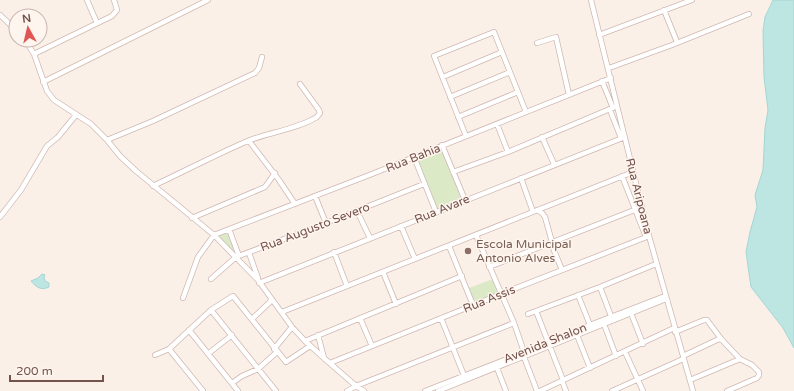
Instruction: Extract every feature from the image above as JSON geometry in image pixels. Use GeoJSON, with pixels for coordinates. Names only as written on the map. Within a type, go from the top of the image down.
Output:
{"type":"FeatureCollection","features":[{"type":"Feature","properties":{"kind":"street"},"geometry":{"type":"LineString","coordinates":[[87,0],[97,22]]}},
{"type":"Feature","properties":{"kind":"street"},"geometry":{"type":"LineString","coordinates":[[34,54],[112,16],[116,13],[117,7],[114,0]]}},
{"type":"Feature","properties":{"kind":"street"},"geometry":{"type":"LineString","coordinates":[[43,82],[208,0]]}},
{"type":"Feature","properties":{"kind":"street"},"geometry":{"type":"LineString","coordinates":[[599,35],[692,0]]}},
{"type":"Feature","properties":{"kind":"street","name":"Rua Aripoana"},"geometry":{"type":"LineString","coordinates":[[593,1],[599,35],[611,78],[613,108],[623,137],[642,208],[647,236],[693,391]]}},
{"type":"Feature","properties":{"kind":"street"},"geometry":{"type":"LineString","coordinates":[[664,10],[677,42]]}},
{"type":"Feature","properties":{"kind":"street"},"geometry":{"type":"LineString","coordinates":[[609,68],[748,14]]}},
{"type":"Feature","properties":{"kind":"street"},"geometry":{"type":"LineString","coordinates":[[0,15],[8,22]]}},
{"type":"Feature","properties":{"kind":"street"},"geometry":{"type":"LineString","coordinates":[[466,136],[434,56],[494,32],[526,112]]}},
{"type":"Feature","properties":{"kind":"street"},"geometry":{"type":"LineString","coordinates":[[537,43],[556,37],[569,95]]}},
{"type":"Feature","properties":{"kind":"street"},"geometry":{"type":"LineString","coordinates":[[30,48],[34,54],[47,91],[54,100],[91,124],[120,156],[237,257],[259,281],[292,327],[305,341],[356,386],[364,391]]}},
{"type":"Feature","properties":{"kind":"street"},"geometry":{"type":"LineString","coordinates":[[443,77],[502,52]]}},
{"type":"Feature","properties":{"kind":"street"},"geometry":{"type":"LineString","coordinates":[[107,140],[153,121],[255,72],[259,68],[262,57]]}},
{"type":"Feature","properties":{"kind":"street"},"geometry":{"type":"LineString","coordinates":[[450,97],[510,72]]}},
{"type":"Feature","properties":{"kind":"street","name":"Rua Bahia"},"geometry":{"type":"LineString","coordinates":[[214,236],[611,78]]}},
{"type":"Feature","properties":{"kind":"street"},"geometry":{"type":"LineString","coordinates":[[602,81],[623,137]]}},
{"type":"Feature","properties":{"kind":"street"},"geometry":{"type":"LineString","coordinates":[[153,186],[249,141],[314,119],[319,115],[319,109],[300,84]]}},
{"type":"Feature","properties":{"kind":"street"},"geometry":{"type":"LineString","coordinates":[[458,116],[518,92]]}},
{"type":"Feature","properties":{"kind":"street"},"geometry":{"type":"LineString","coordinates":[[453,172],[508,152],[613,108]]}},
{"type":"Feature","properties":{"kind":"street"},"geometry":{"type":"LineString","coordinates":[[0,217],[21,190],[47,146],[58,137],[76,115]]}},
{"type":"Feature","properties":{"kind":"street"},"geometry":{"type":"LineString","coordinates":[[497,124],[508,152]]}},
{"type":"Feature","properties":{"kind":"street"},"geometry":{"type":"LineString","coordinates":[[542,137],[554,164]]}},
{"type":"Feature","properties":{"kind":"street","name":"Rua Avare"},"geometry":{"type":"LineString","coordinates":[[259,281],[623,137]]}},
{"type":"Feature","properties":{"kind":"street"},"geometry":{"type":"LineString","coordinates":[[249,141],[295,204]]}},
{"type":"Feature","properties":{"kind":"street"},"geometry":{"type":"LineString","coordinates":[[442,146],[465,200]]}},
{"type":"Feature","properties":{"kind":"street"},"geometry":{"type":"LineString","coordinates":[[414,157],[436,212]]}},
{"type":"Feature","properties":{"kind":"street"},"geometry":{"type":"LineString","coordinates":[[282,312],[632,172]]}},
{"type":"Feature","properties":{"kind":"street"},"geometry":{"type":"LineString","coordinates":[[192,218],[265,187],[274,174]]}},
{"type":"Feature","properties":{"kind":"street"},"geometry":{"type":"LineString","coordinates":[[622,176],[647,236]]}},
{"type":"Feature","properties":{"kind":"street"},"geometry":{"type":"LineString","coordinates":[[521,178],[535,211]]}},
{"type":"Feature","properties":{"kind":"street","name":"Rua Augusto Severo"},"geometry":{"type":"LineString","coordinates":[[211,279],[237,257],[424,184]]}},
{"type":"Feature","properties":{"kind":"street"},"geometry":{"type":"LineString","coordinates":[[315,196],[326,223]]}},
{"type":"Feature","properties":{"kind":"street"},"geometry":{"type":"LineString","coordinates":[[490,267],[642,208]]}},
{"type":"Feature","properties":{"kind":"street"},"geometry":{"type":"LineString","coordinates":[[358,211],[370,238]]}},
{"type":"Feature","properties":{"kind":"street"},"geometry":{"type":"LineString","coordinates":[[535,211],[542,213],[545,216],[562,270]]}},
{"type":"Feature","properties":{"kind":"street"},"geometry":{"type":"LineString","coordinates":[[401,226],[415,259]]}},
{"type":"Feature","properties":{"kind":"street"},"geometry":{"type":"LineString","coordinates":[[229,229],[237,257]]}},
{"type":"Feature","properties":{"kind":"street"},"geometry":{"type":"LineString","coordinates":[[476,235],[514,323],[536,391]]}},
{"type":"Feature","properties":{"kind":"street"},"geometry":{"type":"LineString","coordinates":[[184,298],[198,257],[214,236]]}},
{"type":"Feature","properties":{"kind":"street","name":"Rua Assis"},"geometry":{"type":"LineString","coordinates":[[330,363],[647,236]]}},
{"type":"Feature","properties":{"kind":"street"},"geometry":{"type":"LineString","coordinates":[[449,246],[473,305]]}},
{"type":"Feature","properties":{"kind":"street"},"geometry":{"type":"LineString","coordinates":[[334,252],[347,286]]}},
{"type":"Feature","properties":{"kind":"street"},"geometry":{"type":"LineString","coordinates":[[249,253],[259,281]]}},
{"type":"Feature","properties":{"kind":"street"},"geometry":{"type":"LineString","coordinates":[[528,314],[656,264]]}},
{"type":"Feature","properties":{"kind":"street"},"geometry":{"type":"LineString","coordinates":[[383,272],[396,304]]}},
{"type":"Feature","properties":{"kind":"street"},"geometry":{"type":"LineString","coordinates":[[305,341],[462,276]]}},
{"type":"Feature","properties":{"kind":"street"},"geometry":{"type":"LineString","coordinates":[[600,287],[612,316]]}},
{"type":"Feature","properties":{"kind":"street"},"geometry":{"type":"LineString","coordinates":[[578,295],[591,326]]}},
{"type":"Feature","properties":{"kind":"street"},"geometry":{"type":"LineString","coordinates":[[155,356],[169,349],[211,310],[233,296],[287,362],[310,346]]}},
{"type":"Feature","properties":{"kind":"street","name":"Avenida Shalon"},"geometry":{"type":"LineString","coordinates":[[425,391],[465,378],[666,297]]}},
{"type":"Feature","properties":{"kind":"street"},"geometry":{"type":"LineString","coordinates":[[252,319],[272,300]]}},
{"type":"Feature","properties":{"kind":"street"},"geometry":{"type":"LineString","coordinates":[[211,310],[276,391]]}},
{"type":"Feature","properties":{"kind":"street"},"geometry":{"type":"LineString","coordinates":[[536,311],[566,391]]}},
{"type":"Feature","properties":{"kind":"street"},"geometry":{"type":"LineString","coordinates":[[627,313],[643,344]]}},
{"type":"Feature","properties":{"kind":"street","name":"Avenida Shalon"},"geometry":{"type":"LineString","coordinates":[[606,322],[612,316],[627,313]]}},
{"type":"Feature","properties":{"kind":"street"},"geometry":{"type":"LineString","coordinates":[[360,318],[372,346]]}},
{"type":"Feature","properties":{"kind":"street"},"geometry":{"type":"LineString","coordinates":[[441,318],[465,378]]}},
{"type":"Feature","properties":{"kind":"street"},"geometry":{"type":"LineString","coordinates":[[540,391],[675,330],[707,320],[722,340],[740,359],[758,371],[759,375],[757,378],[728,391]]}},
{"type":"Feature","properties":{"kind":"street"},"geometry":{"type":"LineString","coordinates":[[606,322],[616,356]]}},
{"type":"Feature","properties":{"kind":"street"},"geometry":{"type":"LineString","coordinates":[[348,391],[356,386],[514,323]]}},
{"type":"Feature","properties":{"kind":"street","name":"Avenida Shalon"},"geometry":{"type":"LineString","coordinates":[[562,339],[577,335],[591,326]]}},
{"type":"Feature","properties":{"kind":"street"},"geometry":{"type":"LineString","coordinates":[[232,383],[242,376],[258,369],[276,350],[292,327]]}},
{"type":"Feature","properties":{"kind":"street"},"geometry":{"type":"LineString","coordinates":[[189,330],[209,353],[232,383],[235,390]]}},
{"type":"Feature","properties":{"kind":"street"},"geometry":{"type":"LineString","coordinates":[[209,353],[232,335]]}},
{"type":"Feature","properties":{"kind":"street"},"geometry":{"type":"LineString","coordinates":[[318,335],[325,359]]}},
{"type":"Feature","properties":{"kind":"street"},"geometry":{"type":"LineString","coordinates":[[577,335],[590,368]]}},
{"type":"Feature","properties":{"kind":"street"},"geometry":{"type":"LineString","coordinates":[[612,391],[638,380],[717,340],[722,340]]}},
{"type":"Feature","properties":{"kind":"street"},"geometry":{"type":"LineString","coordinates":[[169,349],[203,391]]}},
{"type":"Feature","properties":{"kind":"street"},"geometry":{"type":"LineString","coordinates":[[625,352],[643,391]]}},
{"type":"Feature","properties":{"kind":"street","name":"Avenida Shalon"},"geometry":{"type":"LineString","coordinates":[[475,374],[497,368],[524,354]]}},
{"type":"Feature","properties":{"kind":"street"},"geometry":{"type":"LineString","coordinates":[[690,380],[740,359]]}},
{"type":"Feature","properties":{"kind":"street"},"geometry":{"type":"LineString","coordinates":[[497,368],[506,391]]}},
{"type":"Feature","properties":{"kind":"street","name":"Avenida Shalon"},"geometry":{"type":"LineString","coordinates":[[438,391],[465,378]]}},
{"type":"Feature","properties":{"kind":"green space"},"geometry":{"type":"Polygon","coordinates":[[[442,148],[461,199],[436,209],[416,158],[442,148]]]}},
{"type":"Feature","properties":{"kind":"green space"},"geometry":{"type":"Polygon","coordinates":[[[228,231],[236,253],[217,235],[228,231]]]}},
{"type":"Feature","properties":{"kind":"green space"},"geometry":{"type":"Polygon","coordinates":[[[493,279],[498,292],[475,302],[469,288],[493,279]]]}},
{"type":"Feature","properties":{"kind":"water"},"geometry":{"type":"Polygon","coordinates":[[[773,0],[794,0],[794,348],[783,328],[751,287],[746,252],[757,207],[755,195],[763,170],[765,128],[768,110],[764,77],[763,31],[765,17],[773,0]]]}},
{"type":"Feature","properties":{"kind":"water"},"geometry":{"type":"Polygon","coordinates":[[[42,274],[45,275],[45,281],[49,283],[49,287],[44,289],[39,288],[31,281],[38,278],[42,274]]]}},
{"type":"Feature","properties":{"kind":"place","name":"Escola Municipal Antonio Alves"},"geometry":{"type":"Point","coordinates":[468,251]}}]}
